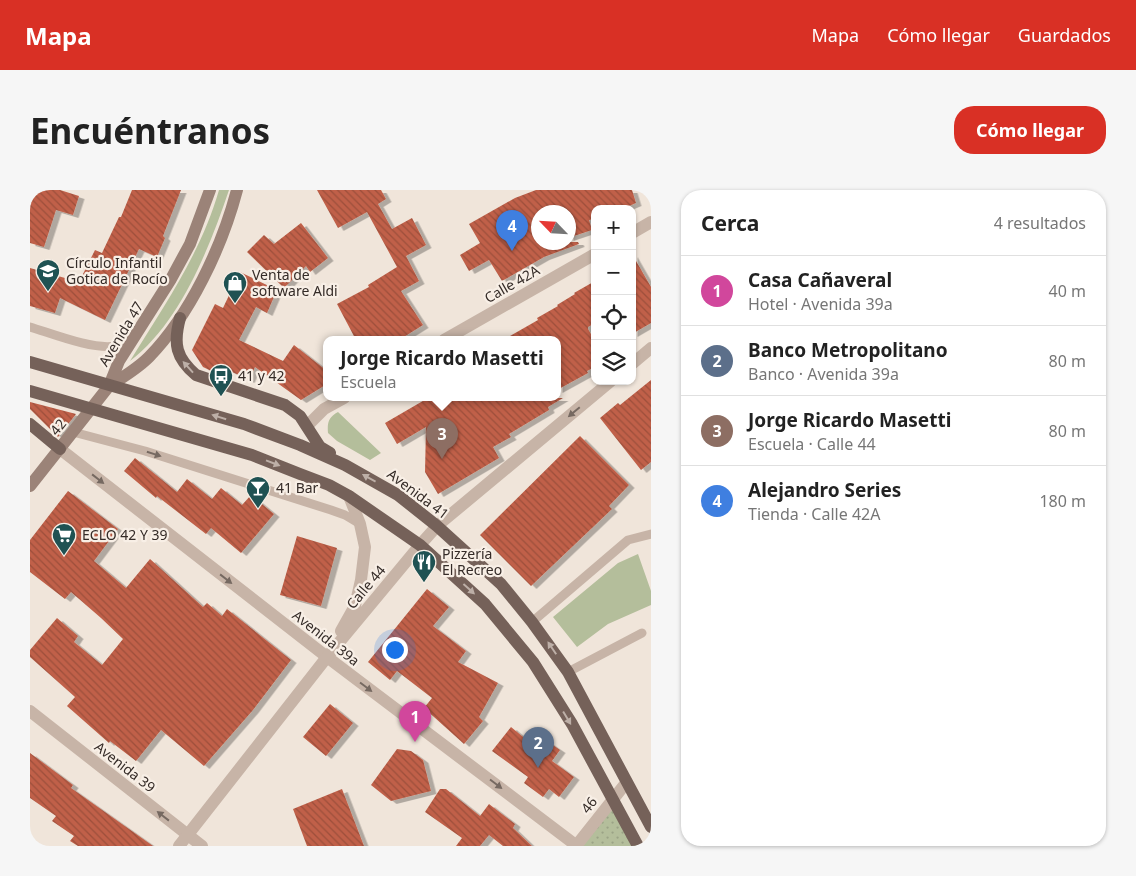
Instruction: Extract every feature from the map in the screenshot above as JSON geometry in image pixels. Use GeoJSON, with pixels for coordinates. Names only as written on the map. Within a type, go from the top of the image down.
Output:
{"type":"FeatureCollection","features":[{"type":"Feature","properties":{"kind":"main road","name":"Avenida 47"},"geometry":{"type":"LineString","coordinates":[[109,386],[119,361],[171,279],[190,244],[210,190]]}},
{"type":"Feature","properties":{"kind":"main road"},"geometry":{"type":"LineString","coordinates":[[109,386],[147,359],[180,318],[209,266],[237,190]]}},
{"type":"Feature","properties":{"kind":"main road"},"geometry":{"type":"LineString","coordinates":[[180,318],[176,332],[177,346],[185,366],[196,375],[285,405],[300,416],[320,446],[345,464]]}},
{"type":"Feature","properties":{"kind":"main road","name":"Avenida 41"},"geometry":{"type":"LineString","coordinates":[[30,362],[244,424],[345,464],[398,495],[437,526],[500,584],[532,622],[568,672],[651,828]]}},
{"type":"Feature","properties":{"kind":"main road","name":"42"},"geometry":{"type":"LineString","coordinates":[[30,486],[109,386]]}},
{"type":"Feature","properties":{"kind":"main road"},"geometry":{"type":"LineString","coordinates":[[30,391],[252,455],[329,485],[349,496],[420,545],[485,604],[533,662],[572,724],[638,846]]}},
{"type":"Feature","properties":{"kind":"main road"},"geometry":{"type":"LineString","coordinates":[[30,424],[60,449]]}},
{"type":"Feature","properties":{"kind":"street"},"geometry":{"type":"LineString","coordinates":[[636,231],[651,222]]}},
{"type":"Feature","properties":{"kind":"street","name":"Calle 42A"},"geometry":{"type":"LineString","coordinates":[[451,336],[591,256]]}},
{"type":"Feature","properties":{"kind":"street"},"geometry":{"type":"LineString","coordinates":[[636,361],[651,348]]}},
{"type":"Feature","properties":{"kind":"street","name":"Calle 44"},"geometry":{"type":"LineString","coordinates":[[179,846],[327,657],[437,526],[606,385]]}},
{"type":"Feature","properties":{"kind":"street"},"geometry":{"type":"LineString","coordinates":[[307,426],[324,409],[339,401]]}},
{"type":"Feature","properties":{"kind":"street","name":"Avenida 39a"},"geometry":{"type":"LineString","coordinates":[[60,449],[327,657],[576,846]]}},
{"type":"Feature","properties":{"kind":"street"},"geometry":{"type":"LineString","coordinates":[[327,657],[355,606],[361,580],[365,547],[360,524],[349,496]]}},
{"type":"Feature","properties":{"kind":"street","name":"Avenida 39"},"geometry":{"type":"LineString","coordinates":[[30,711],[202,846]]}},
{"type":"Feature","properties":{"kind":"street","name":"46"},"geometry":{"type":"LineString","coordinates":[[576,846],[626,783]]}},
{"type":"Feature","properties":{"kind":"lane"},"geometry":{"type":"LineString","coordinates":[[30,327],[104,347],[117,346],[134,338]]}},
{"type":"Feature","properties":{"kind":"lane"},"geometry":{"type":"LineString","coordinates":[[73,432],[145,451],[331,510],[346,515],[360,524]]}},
{"type":"Feature","properties":{"kind":"lane"},"geometry":{"type":"LineString","coordinates":[[532,622],[628,540],[651,534]]}},
{"type":"Feature","properties":{"kind":"lane"},"geometry":{"type":"LineString","coordinates":[[568,672],[642,633]]}},
{"type":"Feature","properties":{"kind":"green space"},"geometry":{"type":"Polygon","coordinates":[[[219,190],[229,190],[212,236],[191,283],[164,327],[130,361],[192,257],[219,190]]]}},
{"type":"Feature","properties":{"kind":"green space"},"geometry":{"type":"Polygon","coordinates":[[[338,412],[381,453],[370,460],[337,441],[328,433],[329,420],[338,412]]]}},
{"type":"Feature","properties":{"kind":"green space"},"geometry":{"type":"Polygon","coordinates":[[[638,554],[651,591],[651,605],[608,624],[577,647],[553,617],[618,563],[638,554]]]}},
{"type":"Feature","properties":{"kind":"green space"},"geometry":{"type":"Polygon","coordinates":[[[612,800],[638,846],[577,846],[612,800]]]}},
{"type":"Feature","properties":{"kind":"building"},"geometry":{"type":"Polygon","coordinates":[[[30,190],[60,190],[79,196],[73,215],[56,210],[44,247],[30,243],[30,190]]]}},
{"type":"Feature","properties":{"kind":"building"},"geometry":{"type":"Polygon","coordinates":[[[132,190],[181,190],[157,257],[139,249],[105,320],[60,298],[55,313],[30,306],[30,268],[79,282],[95,250],[102,253],[119,217],[121,217],[132,190]]]}},
{"type":"Feature","properties":{"kind":"building"},"geometry":{"type":"Polygon","coordinates":[[[317,190],[381,190],[386,199],[378,204],[392,229],[412,218],[426,245],[406,256],[419,281],[401,291],[423,325],[405,336],[354,336],[337,304],[369,287],[368,285],[397,267],[367,212],[338,228],[317,190]]]}},
{"type":"Feature","properties":{"kind":"building"},"geometry":{"type":"Polygon","coordinates":[[[536,190],[632,190],[636,203],[631,205],[591,205],[591,220],[589,220],[591,230],[576,235],[576,205],[531,205],[531,250],[563,250],[544,257],[502,281],[489,260],[469,271],[460,255],[480,243],[469,224],[515,198],[536,190]]]}},
{"type":"Feature","properties":{"kind":"building"},"geometry":{"type":"Polygon","coordinates":[[[301,223],[328,258],[310,272],[306,266],[284,288],[247,252],[264,235],[274,244],[301,223]]]}},
{"type":"Feature","properties":{"kind":"building"},"geometry":{"type":"Polygon","coordinates":[[[636,261],[651,287],[651,323],[636,332],[636,261]]]}},
{"type":"Feature","properties":{"kind":"building"},"geometry":{"type":"Polygon","coordinates":[[[240,272],[277,290],[267,313],[256,307],[239,340],[283,361],[294,345],[323,368],[323,386],[301,400],[255,367],[249,380],[224,368],[220,375],[203,367],[192,350],[215,304],[223,308],[240,272]]]}},
{"type":"Feature","properties":{"kind":"building"},"geometry":{"type":"Polygon","coordinates":[[[591,283],[591,325],[588,329],[591,334],[591,369],[587,371],[588,373],[561,388],[561,336],[510,336],[538,320],[537,318],[591,283]]]}},
{"type":"Feature","properties":{"kind":"building"},"geometry":{"type":"Polygon","coordinates":[[[651,380],[651,462],[641,470],[600,418],[618,403],[620,405],[651,380]]]}},
{"type":"Feature","properties":{"kind":"building"},"geometry":{"type":"Polygon","coordinates":[[[423,401],[558,401],[548,407],[549,410],[509,434],[511,437],[493,447],[499,458],[438,494],[425,472],[426,427],[397,444],[385,423],[423,401]]]}},
{"type":"Feature","properties":{"kind":"building"},"geometry":{"type":"Polygon","coordinates":[[[30,402],[76,414],[58,437],[30,409],[30,402]]]}},
{"type":"Feature","properties":{"kind":"building"},"geometry":{"type":"Polygon","coordinates":[[[580,436],[629,485],[609,506],[612,509],[531,586],[480,535],[580,436]]]}},
{"type":"Feature","properties":{"kind":"building"},"geometry":{"type":"Polygon","coordinates":[[[135,458],[177,492],[187,479],[212,499],[221,488],[242,505],[251,495],[274,514],[241,553],[211,528],[206,534],[157,496],[156,498],[124,471],[135,458]]]}},
{"type":"Feature","properties":{"kind":"building"},"geometry":{"type":"Polygon","coordinates":[[[68,491],[118,529],[94,561],[126,588],[150,559],[203,607],[207,603],[222,616],[227,609],[291,660],[253,710],[204,766],[161,730],[136,761],[110,741],[109,743],[67,706],[75,697],[30,657],[30,650],[57,618],[78,636],[74,642],[102,665],[123,639],[71,592],[65,599],[30,572],[30,540],[68,491]]]}},
{"type":"Feature","properties":{"kind":"building"},"geometry":{"type":"Polygon","coordinates":[[[297,536],[337,548],[321,606],[280,595],[297,536]]]}},
{"type":"Feature","properties":{"kind":"building"},"geometry":{"type":"Polygon","coordinates":[[[427,589],[449,607],[433,626],[466,651],[458,662],[498,683],[479,717],[483,721],[464,744],[424,708],[432,698],[397,671],[390,680],[368,662],[427,589]]]}},
{"type":"Feature","properties":{"kind":"building"},"geometry":{"type":"Polygon","coordinates":[[[330,704],[353,723],[326,756],[303,737],[330,704]]]}},
{"type":"Feature","properties":{"kind":"building"},"geometry":{"type":"Polygon","coordinates":[[[511,727],[534,746],[537,743],[542,747],[547,741],[560,750],[552,761],[574,777],[559,797],[549,789],[543,797],[524,783],[528,777],[492,751],[511,727]]]}},
{"type":"Feature","properties":{"kind":"building"},"geometry":{"type":"Polygon","coordinates":[[[397,749],[411,751],[423,760],[431,791],[391,801],[371,785],[397,749]]]}},
{"type":"Feature","properties":{"kind":"building"},"geometry":{"type":"Polygon","coordinates":[[[30,753],[73,785],[71,788],[153,846],[78,846],[70,841],[74,836],[52,821],[56,816],[30,798],[30,753]]]}},
{"type":"Feature","properties":{"kind":"building"},"geometry":{"type":"Polygon","coordinates":[[[342,789],[364,846],[307,846],[293,809],[342,789]]]}},
{"type":"Feature","properties":{"kind":"building"},"geometry":{"type":"Polygon","coordinates":[[[440,789],[446,789],[480,816],[489,804],[515,824],[513,828],[532,846],[503,846],[489,835],[480,846],[456,846],[462,838],[425,812],[440,789]]]}},
{"type":"Feature","properties":{"kind":"place","name":"Alejandro Series"},"geometry":{"type":"Point","coordinates":[512,251]}},
{"type":"Feature","properties":{"kind":"place","name":"Círculo Infantil Gotica de Rocío"},"geometry":{"type":"Point","coordinates":[48,292]}},
{"type":"Feature","properties":{"kind":"place","name":"Venta de software Aldi"},"geometry":{"type":"Point","coordinates":[235,304]}},
{"type":"Feature","properties":{"kind":"place","name":"41 y 42"},"geometry":{"type":"Point","coordinates":[221,397]}},
{"type":"Feature","properties":{"kind":"place","name":"Jorge Ricardo Masetti"},"geometry":{"type":"Point","coordinates":[442,459]}},
{"type":"Feature","properties":{"kind":"place","name":"41 Bar"},"geometry":{"type":"Point","coordinates":[258,509]}},
{"type":"Feature","properties":{"kind":"place","name":"ECLO 42 Y 39"},"geometry":{"type":"Point","coordinates":[64,556]}},
{"type":"Feature","properties":{"kind":"place","name":"Pizzería El Recreo"},"geometry":{"type":"Point","coordinates":[424,583]}},
{"type":"Feature","properties":{"kind":"place","name":"Casa Cañaveral"},"geometry":{"type":"Point","coordinates":[415,742]}},
{"type":"Feature","properties":{"kind":"place","name":"Banco Metropolitano"},"geometry":{"type":"Point","coordinates":[538,768]}}]}
